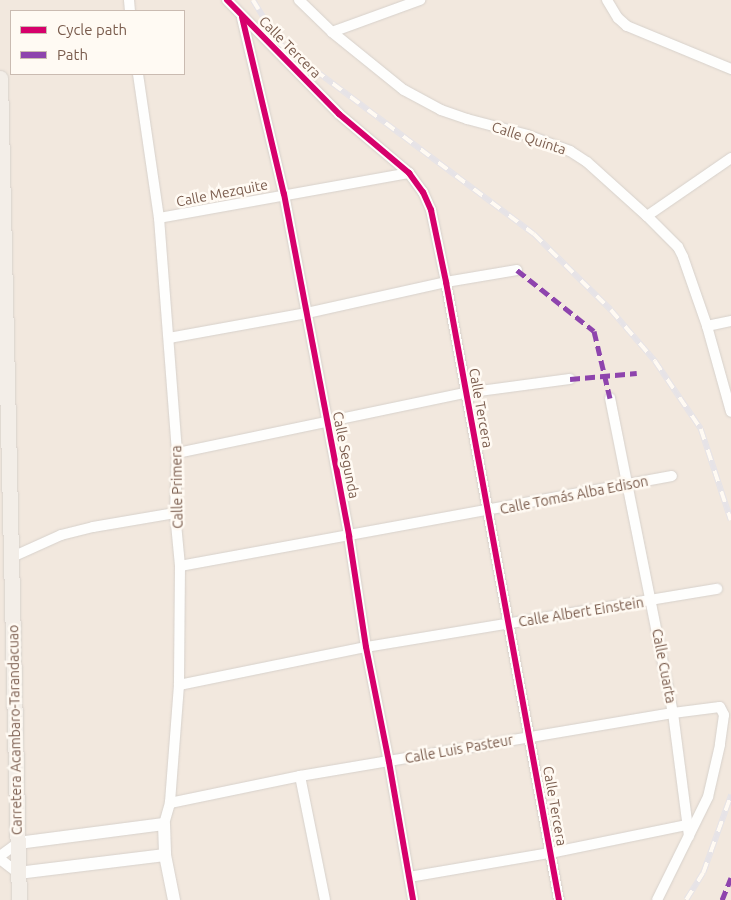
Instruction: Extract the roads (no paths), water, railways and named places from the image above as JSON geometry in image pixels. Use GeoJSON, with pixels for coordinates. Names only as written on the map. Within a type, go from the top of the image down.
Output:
{"type":"FeatureCollection","features":[{"type":"Feature","properties":{"kind":"main road","name":"Carretera Acambaro-Tarandacuao"},"geometry":{"type":"LineString","coordinates":[[0,78],[19,900]]}},
{"type":"Feature","properties":{"kind":"street","name":"Calle Tercera"},"geometry":{"type":"LineString","coordinates":[[227,0],[339,114],[408,173],[423,192],[431,210],[446,282],[559,900]]}},
{"type":"Feature","properties":{"kind":"street","name":"Calle Quinta"},"geometry":{"type":"LineString","coordinates":[[299,0],[332,32],[404,90],[441,110],[527,135],[570,151],[587,162],[647,216],[678,247],[683,257],[707,326],[731,412]]}},
{"type":"Feature","properties":{"kind":"street"},"geometry":{"type":"LineString","coordinates":[[332,32],[420,0]]}},
{"type":"Feature","properties":{"kind":"street"},"geometry":{"type":"LineString","coordinates":[[607,0],[618,18],[627,26],[731,69]]}},
{"type":"Feature","properties":{"kind":"street","name":"Calle Segunda"},"geometry":{"type":"LineString","coordinates":[[242,16],[284,194],[349,536],[366,647],[389,762],[413,900]]}},
{"type":"Feature","properties":{"kind":"street","name":"Calle Primera"},"geometry":{"type":"LineString","coordinates":[[138,75],[159,218],[177,453],[175,513],[180,566],[179,685],[170,803],[164,824],[165,855],[174,900]]}},
{"type":"Feature","properties":{"kind":"street"},"geometry":{"type":"LineString","coordinates":[[647,216],[731,158]]}},
{"type":"Feature","properties":{"kind":"street","name":"Calle Mezquite"},"geometry":{"type":"LineString","coordinates":[[159,218],[408,173]]}},
{"type":"Feature","properties":{"kind":"street"},"geometry":{"type":"LineString","coordinates":[[169,338],[307,314],[446,282],[517,270]]}},
{"type":"Feature","properties":{"kind":"street"},"geometry":{"type":"LineString","coordinates":[[707,326],[731,321]]}},
{"type":"Feature","properties":{"kind":"street"},"geometry":{"type":"LineString","coordinates":[[177,453],[465,393],[570,379]]}},
{"type":"Feature","properties":{"kind":"street","name":"Calle Cuarta"},"geometry":{"type":"LineString","coordinates":[[610,398],[673,713],[689,836]]}},
{"type":"Feature","properties":{"kind":"street","name":"Calle Tomás Alba Edison"},"geometry":{"type":"LineString","coordinates":[[180,566],[628,486],[672,476]]}},
{"type":"Feature","properties":{"kind":"street"},"geometry":{"type":"LineString","coordinates":[[10,558],[61,535],[93,526],[175,513]]}},
{"type":"Feature","properties":{"kind":"street","name":"Calle Albert Einstein"},"geometry":{"type":"LineString","coordinates":[[179,685],[366,647],[651,601],[717,588]]}},
{"type":"Feature","properties":{"kind":"street","name":"Calle Luis Pasteur"},"geometry":{"type":"LineString","coordinates":[[170,803],[300,776],[673,713],[720,707],[724,715],[720,745],[708,797],[689,836]]}},
{"type":"Feature","properties":{"kind":"street"},"geometry":{"type":"LineString","coordinates":[[300,776],[325,900]]}},
{"type":"Feature","properties":{"kind":"street"},"geometry":{"type":"LineString","coordinates":[[164,824],[18,843],[0,857],[18,873],[165,855]]}},
{"type":"Feature","properties":{"kind":"street"},"geometry":{"type":"LineString","coordinates":[[408,877],[550,853],[687,825]]}},
{"type":"Feature","properties":{"kind":"street"},"geometry":{"type":"LineString","coordinates":[[657,900],[689,836]]}},
{"type":"Feature","properties":{"kind":"railway"},"geometry":{"type":"LineString","coordinates":[[253,0],[280,44],[534,234],[611,310],[655,361],[701,429],[731,520]]}},
{"type":"Feature","properties":{"kind":"railway"},"geometry":{"type":"LineString","coordinates":[[686,900],[703,873],[731,795]]}}]}
